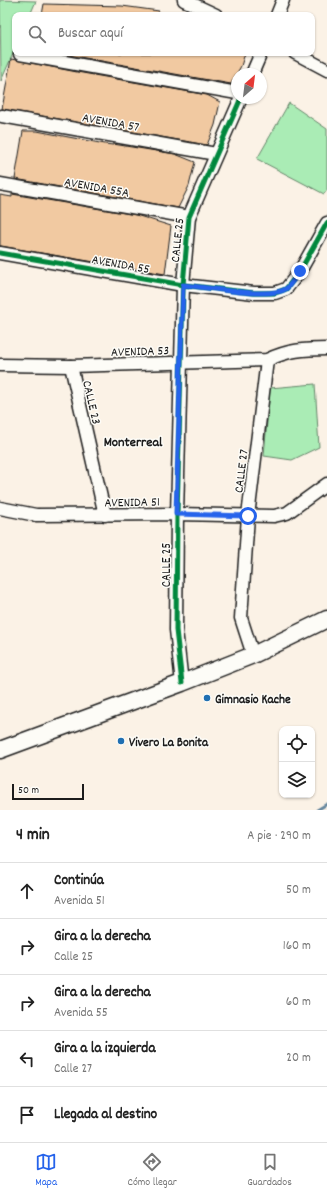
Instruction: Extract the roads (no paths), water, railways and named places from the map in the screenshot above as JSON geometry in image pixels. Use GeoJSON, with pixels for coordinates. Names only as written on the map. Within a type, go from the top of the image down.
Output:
{"type":"FeatureCollection","features":[{"type":"Feature","properties":{"kind":"main road"},"geometry":{"type":"LineString","coordinates":[[0,750],[254,655],[327,619]]}},
{"type":"Feature","properties":{"kind":"street"},"geometry":{"type":"LineString","coordinates":[[184,0],[210,12]]}},
{"type":"Feature","properties":{"kind":"street"},"geometry":{"type":"LineString","coordinates":[[278,12],[283,0]]}},
{"type":"Feature","properties":{"kind":"street"},"geometry":{"type":"LineString","coordinates":[[31,56],[231,92]]}},
{"type":"Feature","properties":{"kind":"street"},"geometry":{"type":"LineString","coordinates":[[254,68],[259,56]]}},
{"type":"Feature","properties":{"kind":"street"},"geometry":{"type":"LineString","coordinates":[[301,56],[327,70]]}},
{"type":"Feature","properties":{"kind":"street","name":"CALLE 25"},"geometry":{"type":"LineString","coordinates":[[182,683],[176,630],[176,514],[183,285],[189,217],[238,104]]}},
{"type":"Feature","properties":{"kind":"street","name":"AVENIDA 57"},"geometry":{"type":"LineString","coordinates":[[2,116],[216,154]]}},
{"type":"Feature","properties":{"kind":"street","name":"AVENIDA 55A"},"geometry":{"type":"LineString","coordinates":[[0,184],[189,217]]}},
{"type":"Feature","properties":{"kind":"street","name":"AVENIDA 55"},"geometry":{"type":"LineString","coordinates":[[0,253],[183,285],[254,293],[274,293],[286,289],[300,271],[327,223]]}},
{"type":"Feature","properties":{"kind":"street","name":"AVENIDA 53"},"geometry":{"type":"LineString","coordinates":[[0,365],[71,366],[267,360],[281,354],[303,349],[327,349]]}},
{"type":"Feature","properties":{"kind":"street","name":"CALLE 27"},"geometry":{"type":"LineString","coordinates":[[254,655],[241,618],[248,516],[267,360]]}},
{"type":"Feature","properties":{"kind":"street","name":"CALLE 23"},"geometry":{"type":"LineString","coordinates":[[71,366],[105,515]]}},
{"type":"Feature","properties":{"kind":"street","name":"AVENIDA 51"},"geometry":{"type":"LineString","coordinates":[[0,508],[36,515],[176,514],[274,516],[287,513],[327,484]]}},
{"type":"Feature","properties":{"kind":"waterway"},"geometry":{"type":"LineString","coordinates":[[317,810],[327,804]]}},
{"type":"Feature","properties":{"kind":"place","name":"Gimnasio Kache"},"geometry":{"type":"Point","coordinates":[207,698]}},
{"type":"Feature","properties":{"kind":"place","name":"Vivero La Bonita"},"geometry":{"type":"Point","coordinates":[121,741]}},
{"type":"Feature","properties":{"kind":"district","name":"Monterreal"},"geometry":{"type":"Point","coordinates":[133,441]}}]}
